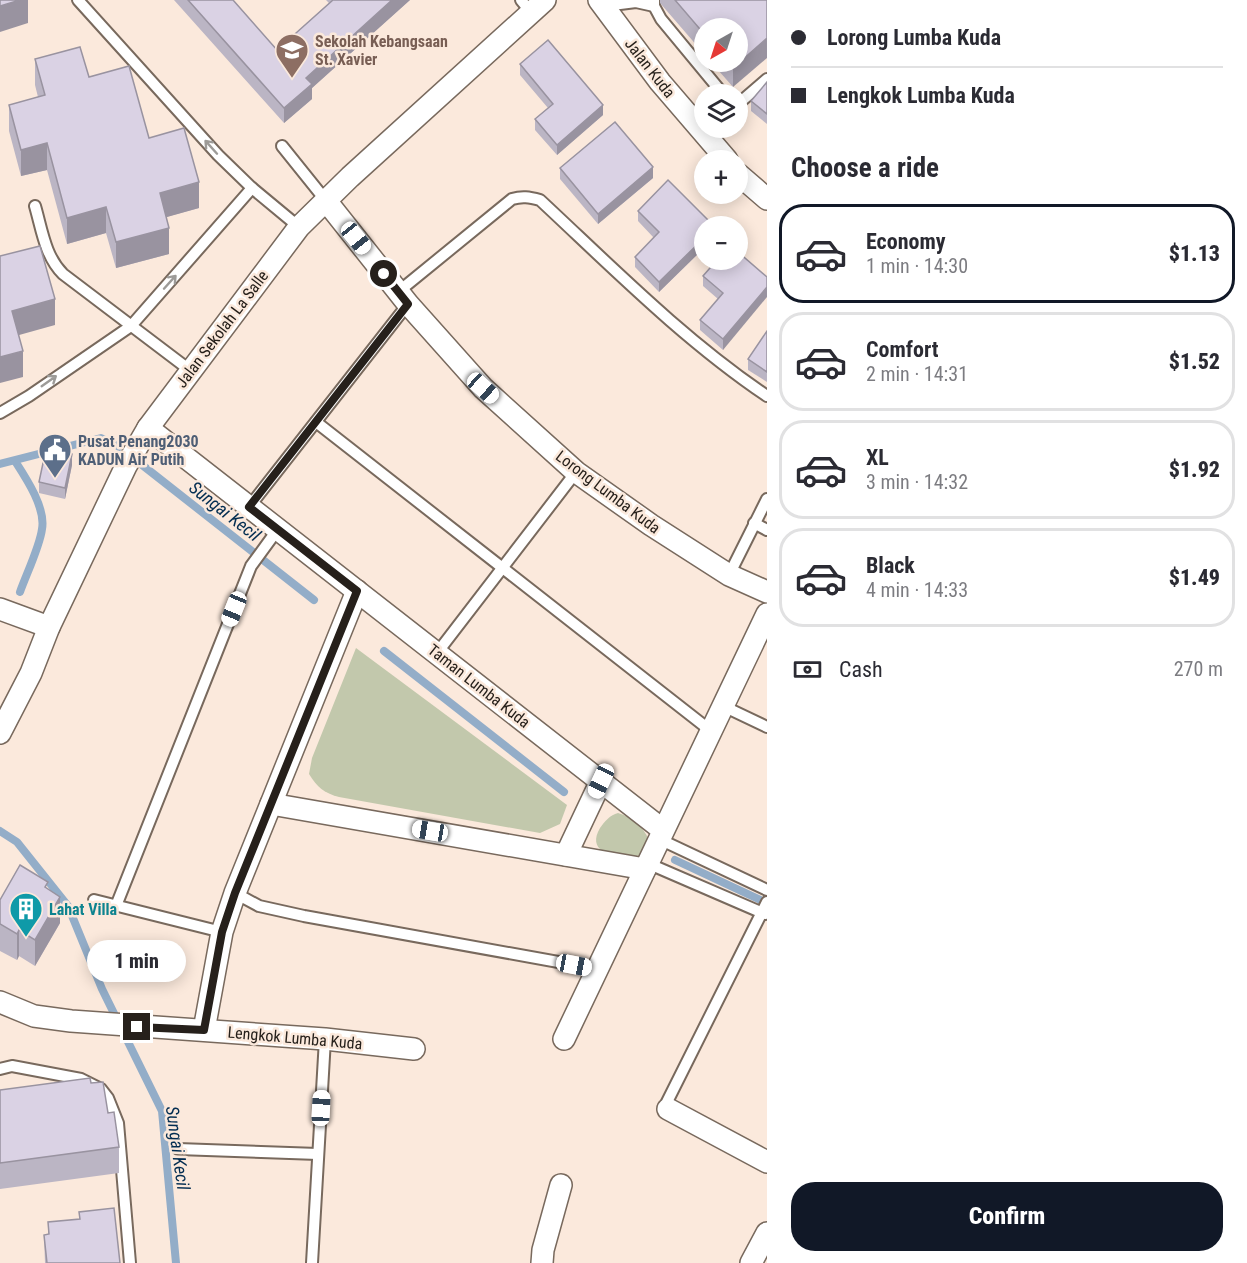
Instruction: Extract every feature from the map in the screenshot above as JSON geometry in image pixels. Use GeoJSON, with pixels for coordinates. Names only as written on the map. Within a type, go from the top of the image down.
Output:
{"type":"FeatureCollection","features":[{"type":"Feature","properties":{"kind":"street","name":"Jalan Kuda"},"geometry":{"type":"LineString","coordinates":[[601,3],[660,82],[718,150]]}},
{"type":"Feature","properties":{"kind":"street","name":"Jalan Sekolah La Salle"},"geometry":{"type":"LineString","coordinates":[[0,733],[31,673],[49,627],[126,466],[148,428],[299,227],[532,4]]}},
{"type":"Feature","properties":{"kind":"street"},"geometry":{"type":"LineString","coordinates":[[748,183],[767,199]]}},
{"type":"Feature","properties":{"kind":"street","name":"Lorong Lumba Kuda"},"geometry":{"type":"LineString","coordinates":[[327,202],[403,298],[483,388],[576,472],[651,525],[729,575],[767,592]]}},
{"type":"Feature","properties":{"kind":"street","name":"Taman Lumba Kuda"},"geometry":{"type":"LineString","coordinates":[[148,428],[249,507],[273,537],[357,591],[601,781],[661,835]]}},
{"type":"Feature","properties":{"kind":"street"},"geometry":{"type":"LineString","coordinates":[[204,1030],[222,932],[235,893],[357,591]]}},
{"type":"Feature","properties":{"kind":"street"},"geometry":{"type":"LineString","coordinates":[[0,609],[49,627]]}},
{"type":"Feature","properties":{"kind":"street"},"geometry":{"type":"LineString","coordinates":[[564,1039],[767,614]]}},
{"type":"Feature","properties":{"kind":"street"},"geometry":{"type":"LineString","coordinates":[[566,855],[601,781]]}},
{"type":"Feature","properties":{"kind":"street"},"geometry":{"type":"LineString","coordinates":[[272,804],[566,855],[646,866]]}},
{"type":"Feature","properties":{"kind":"street","name":"Lengkok Lumba Kuda"},"geometry":{"type":"LineString","coordinates":[[0,1002],[34,1016],[71,1021],[325,1039],[414,1049]]}},
{"type":"Feature","properties":{"kind":"street"},"geometry":{"type":"LineString","coordinates":[[668,1109],[767,1162]]}},
{"type":"Feature","properties":{"kind":"street"},"geometry":{"type":"LineString","coordinates":[[542,1263],[543,1250],[561,1185]]}},
{"type":"Feature","properties":{"kind":"street"},"geometry":{"type":"LineString","coordinates":[[751,1263],[767,1233]]}},
{"type":"Feature","properties":{"kind":"lane"},"geometry":{"type":"LineString","coordinates":[[78,0],[218,155],[252,188],[299,227]]}},
{"type":"Feature","properties":{"kind":"lane"},"geometry":{"type":"LineString","coordinates":[[601,3],[654,3],[661,19],[715,84]]}},
{"type":"Feature","properties":{"kind":"lane"},"geometry":{"type":"LineString","coordinates":[[748,96],[767,79]]}},
{"type":"Feature","properties":{"kind":"lane"},"geometry":{"type":"LineString","coordinates":[[282,146],[327,202]]}},
{"type":"Feature","properties":{"kind":"lane"},"geometry":{"type":"LineString","coordinates":[[0,413],[29,396],[131,326],[252,188]]}},
{"type":"Feature","properties":{"kind":"lane"},"geometry":{"type":"LineString","coordinates":[[249,507],[316,422],[403,298],[512,199],[521,196],[540,200],[652,304],[716,358],[767,396]]}},
{"type":"Feature","properties":{"kind":"lane"},"geometry":{"type":"LineString","coordinates":[[35,206],[47,251],[53,264],[190,371]]}},
{"type":"Feature","properties":{"kind":"lane"},"geometry":{"type":"LineString","coordinates":[[316,422],[711,731]]}},
{"type":"Feature","properties":{"kind":"lane"},"geometry":{"type":"LineString","coordinates":[[437,653],[576,472]]}},
{"type":"Feature","properties":{"kind":"lane"},"geometry":{"type":"LineString","coordinates":[[729,575],[767,499]]}},
{"type":"Feature","properties":{"kind":"lane"},"geometry":{"type":"LineString","coordinates":[[754,524],[767,530]]}},
{"type":"Feature","properties":{"kind":"lane"},"geometry":{"type":"LineString","coordinates":[[116,906],[251,566],[273,537]]}},
{"type":"Feature","properties":{"kind":"lane"},"geometry":{"type":"LineString","coordinates":[[723,706],[767,727]]}},
{"type":"Feature","properties":{"kind":"lane"},"geometry":{"type":"LineString","coordinates":[[661,835],[767,890]]}},
{"type":"Feature","properties":{"kind":"lane"},"geometry":{"type":"LineString","coordinates":[[646,866],[765,910],[668,1102],[668,1109]]}},
{"type":"Feature","properties":{"kind":"lane"},"geometry":{"type":"LineString","coordinates":[[235,893],[259,906],[304,916],[597,969]]}},
{"type":"Feature","properties":{"kind":"lane"},"geometry":{"type":"LineString","coordinates":[[94,900],[222,932]]}},
{"type":"Feature","properties":{"kind":"lane"},"geometry":{"type":"LineString","coordinates":[[312,1263],[325,1039]]}},
{"type":"Feature","properties":{"kind":"lane"},"geometry":{"type":"LineString","coordinates":[[0,1069],[12,1066],[81,1079],[101,1089],[108,1098],[118,1123],[130,1263]]}},
{"type":"Feature","properties":{"kind":"lane"},"geometry":{"type":"LineString","coordinates":[[178,1149],[318,1154]]}},
{"type":"Feature","properties":{"kind":"green space"},"geometry":{"type":"Polygon","coordinates":[[[356,648],[567,805],[560,824],[540,833],[339,797],[321,789],[309,774],[312,758],[356,648]]]}},
{"type":"Feature","properties":{"kind":"green space"},"geometry":{"type":"Polygon","coordinates":[[[618,813],[628,817],[644,830],[649,840],[644,853],[622,857],[604,852],[598,846],[596,839],[600,828],[618,813]]]}},
{"type":"Feature","properties":{"kind":"building"},"geometry":{"type":"Polygon","coordinates":[[[0,0],[20,0],[0,6],[0,0]]]}},
{"type":"Feature","properties":{"kind":"building"},"geometry":{"type":"Polygon","coordinates":[[[188,0],[233,0],[277,50],[333,0],[392,0],[306,78],[312,84],[284,108],[188,0]]]}},
{"type":"Feature","properties":{"kind":"building"},"geometry":{"type":"Polygon","coordinates":[[[675,0],[767,0],[767,38],[748,55],[748,18],[694,18],[694,22],[675,0]]]}},
{"type":"Feature","properties":{"kind":"building"},"geometry":{"type":"Polygon","coordinates":[[[548,40],[603,105],[557,145],[535,119],[553,104],[520,64],[548,40]]]}},
{"type":"Feature","properties":{"kind":"building"},"geometry":{"type":"Polygon","coordinates":[[[80,47],[89,77],[129,66],[149,138],[184,128],[199,182],[160,193],[169,228],[116,242],[106,207],[67,218],[47,143],[21,150],[9,105],[45,95],[35,59],[80,47]]]}},
{"type":"Feature","properties":{"kind":"building"},"geometry":{"type":"Polygon","coordinates":[[[767,82],[767,114],[751,101],[767,82]]]}},
{"type":"Feature","properties":{"kind":"building"},"geometry":{"type":"Polygon","coordinates":[[[615,122],[653,167],[598,214],[560,168],[615,122]]]}},
{"type":"Feature","properties":{"kind":"building"},"geometry":{"type":"Polygon","coordinates":[[[668,180],[704,216],[694,216],[694,248],[659,282],[635,257],[659,232],[638,211],[668,180]]]}},
{"type":"Feature","properties":{"kind":"building"},"geometry":{"type":"Polygon","coordinates":[[[40,246],[55,299],[12,311],[23,351],[0,357],[0,256],[40,246]]]}},
{"type":"Feature","properties":{"kind":"building"},"geometry":{"type":"Polygon","coordinates":[[[748,261],[767,277],[767,287],[723,339],[700,320],[723,293],[703,276],[708,270],[748,270],[748,261]]]}},
{"type":"Feature","properties":{"kind":"building"},"geometry":{"type":"Polygon","coordinates":[[[767,331],[767,372],[748,359],[767,331]]]}},
{"type":"Feature","properties":{"kind":"building","name":"Pusat Penang2030 KADUN Air Putih"},"geometry":{"type":"Polygon","coordinates":[[[46,449],[72,454],[65,488],[39,482],[46,449]]]}},
{"type":"Feature","properties":{"kind":"building"},"geometry":{"type":"Polygon","coordinates":[[[20,865],[48,882],[45,887],[60,897],[35,940],[19,930],[17,934],[0,924],[0,900],[20,865]]]}},
{"type":"Feature","properties":{"kind":"building"},"geometry":{"type":"Polygon","coordinates":[[[90,1078],[91,1083],[103,1082],[108,1113],[114,1112],[119,1147],[0,1163],[0,1090],[90,1078]]]}},
{"type":"Feature","properties":{"kind":"building"},"geometry":{"type":"Polygon","coordinates":[[[114,1208],[120,1263],[47,1263],[44,1235],[49,1234],[48,1222],[80,1219],[79,1212],[114,1208]]]}},
{"type":"Feature","properties":{"kind":"waterway","name":"Sungai Kecil"},"geometry":{"type":"LineString","coordinates":[[0,464],[101,438],[118,446],[314,600]]}},
{"type":"Feature","properties":{"kind":"waterway","name":"Sungai Kecil"},"geometry":{"type":"LineString","coordinates":[[15,461],[34,493],[42,521],[39,544],[20,592]]}},
{"type":"Feature","properties":{"kind":"waterway","name":"Sungai Kecil"},"geometry":{"type":"LineString","coordinates":[[384,651],[564,792]]}},
{"type":"Feature","properties":{"kind":"waterway","name":"Sungai Kecil"},"geometry":{"type":"LineString","coordinates":[[0,831],[17,842],[68,906],[102,989],[162,1111],[176,1263]]}},
{"type":"Feature","properties":{"kind":"waterway","name":"Sungai Kecil"},"geometry":{"type":"LineString","coordinates":[[675,860],[767,903]]}},
{"type":"Feature","properties":{"kind":"place","name":"Sekolah Kebangsaan St. Xavier"},"geometry":{"type":"Point","coordinates":[292,79]}},
{"type":"Feature","properties":{"kind":"place","name":"Pusat Penang2030 KADUN Air Putih"},"geometry":{"type":"Point","coordinates":[55,479]}},
{"type":"Feature","properties":{"kind":"place","name":"Lahat Villa"},"geometry":{"type":"Point","coordinates":[26,938]}},
{"type":"Feature","properties":{"kind":"route"},"geometry":{"type":"LineString","coordinates":[[137,1027],[204,1030],[222,932],[235,893],[357,591],[249,507],[408,304],[384,274]]}}]}
